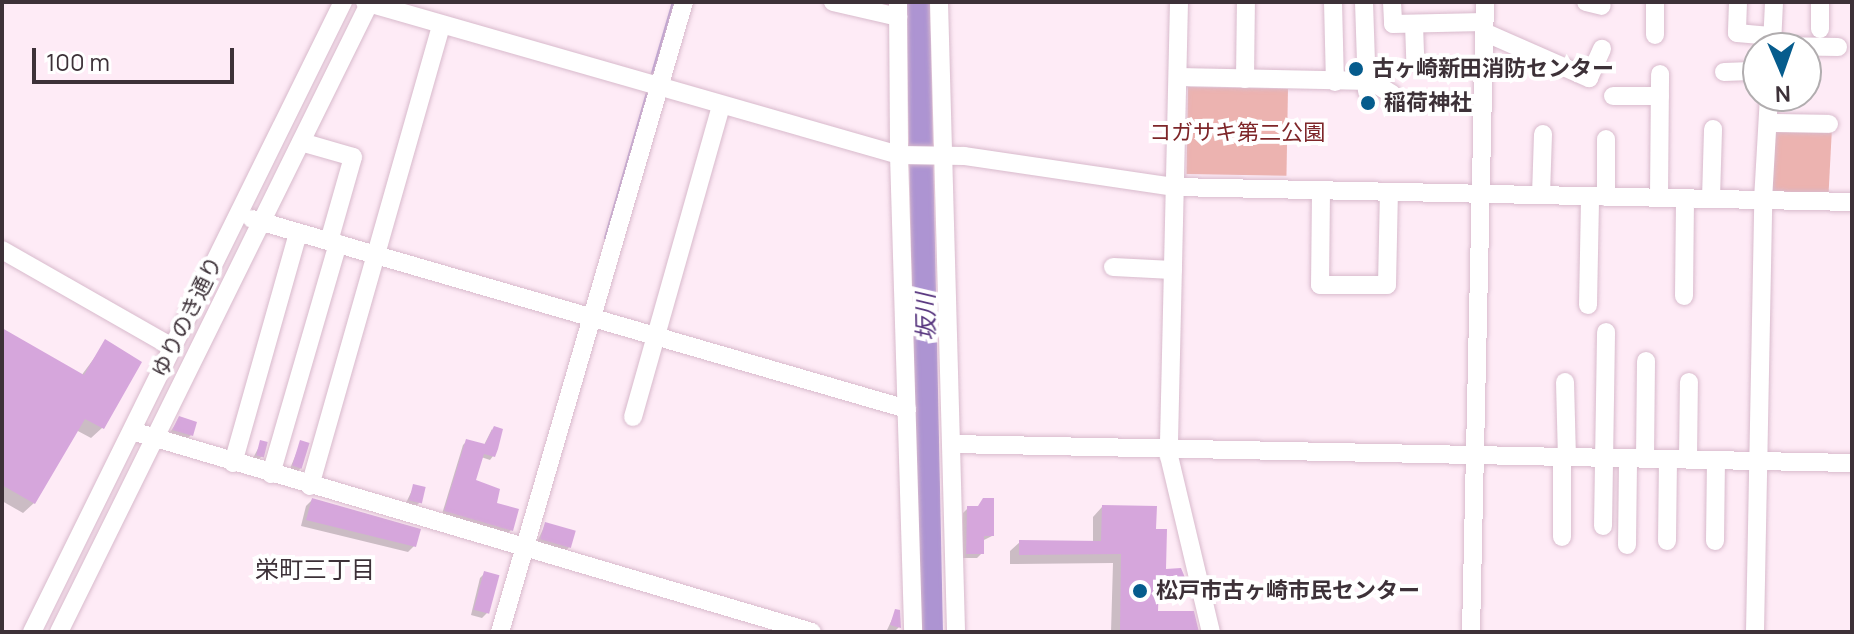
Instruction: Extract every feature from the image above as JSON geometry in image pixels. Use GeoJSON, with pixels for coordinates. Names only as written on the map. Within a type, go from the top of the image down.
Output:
{"type":"FeatureCollection","features":[{"type":"Feature","properties":{"kind":"street","name":"ゆりのき通り"},"geometry":{"type":"LineString","coordinates":[[32,632],[343,2]]}},
{"type":"Feature","properties":{"kind":"street"},"geometry":{"type":"LineString","coordinates":[[59,632],[368,2],[899,155],[943,155],[1175,187],[1852,202]]}},
{"type":"Feature","properties":{"kind":"street"},"geometry":{"type":"LineString","coordinates":[[500,632],[520,547],[654,86],[684,2]]}},
{"type":"Feature","properties":{"kind":"street"},"geometry":{"type":"LineString","coordinates":[[833,2],[898,9],[899,155],[913,632]]}},
{"type":"Feature","properties":{"kind":"street"},"geometry":{"type":"LineString","coordinates":[[939,2],[956,632]]}},
{"type":"Feature","properties":{"kind":"street"},"geometry":{"type":"LineString","coordinates":[[1179,2],[1169,449],[1211,632]]}},
{"type":"Feature","properties":{"kind":"street"},"geometry":{"type":"LineString","coordinates":[[1245,79],[1246,2]]}},
{"type":"Feature","properties":{"kind":"street"},"geometry":{"type":"LineString","coordinates":[[1333,2],[1335,82]]}},
{"type":"Feature","properties":{"kind":"street"},"geometry":{"type":"LineString","coordinates":[[1364,2],[1368,85]]}},
{"type":"Feature","properties":{"kind":"street"},"geometry":{"type":"LineString","coordinates":[[1392,2],[1393,24],[1484,27],[1589,78],[1602,49]]}},
{"type":"Feature","properties":{"kind":"street"},"geometry":{"type":"LineString","coordinates":[[1471,632],[1485,2]]}},
{"type":"Feature","properties":{"kind":"street"},"geometry":{"type":"LineString","coordinates":[[1655,2],[1655,35]]}},
{"type":"Feature","properties":{"kind":"street"},"geometry":{"type":"LineString","coordinates":[[1738,2],[1737,33],[1742,34]]}},
{"type":"Feature","properties":{"kind":"street"},"geometry":{"type":"LineString","coordinates":[[1773,32],[1774,2]]}},
{"type":"Feature","properties":{"kind":"street"},"geometry":{"type":"LineString","coordinates":[[1820,2],[1820,29]]}},
{"type":"Feature","properties":{"kind":"street"},"geometry":{"type":"LineString","coordinates":[[1414,24],[1415,60]]}},
{"type":"Feature","properties":{"kind":"street"},"geometry":{"type":"LineString","coordinates":[[310,486],[441,25]]}},
{"type":"Feature","properties":{"kind":"street"},"geometry":{"type":"LineString","coordinates":[[1822,46],[1838,47]]}},
{"type":"Feature","properties":{"kind":"street"},"geometry":{"type":"LineString","coordinates":[[1724,72],[1742,71]]}},
{"type":"Feature","properties":{"kind":"street"},"geometry":{"type":"LineString","coordinates":[[1659,197],[1660,74]]}},
{"type":"Feature","properties":{"kind":"street"},"geometry":{"type":"LineString","coordinates":[[1179,77],[1335,82],[1368,85],[1392,94]]}},
{"type":"Feature","properties":{"kind":"street"},"geometry":{"type":"LineString","coordinates":[[1613,96],[1660,96]]}},
{"type":"Feature","properties":{"kind":"street"},"geometry":{"type":"LineString","coordinates":[[633,417],[721,106]]}},
{"type":"Feature","properties":{"kind":"street"},"geometry":{"type":"LineString","coordinates":[[1755,632],[1763,200],[1768,112]]}},
{"type":"Feature","properties":{"kind":"street"},"geometry":{"type":"LineString","coordinates":[[1768,123],[1829,124]]}},
{"type":"Feature","properties":{"kind":"street"},"geometry":{"type":"LineString","coordinates":[[1711,198],[1713,129]]}},
{"type":"Feature","properties":{"kind":"street"},"geometry":{"type":"LineString","coordinates":[[1541,195],[1543,134]]}},
{"type":"Feature","properties":{"kind":"street"},"geometry":{"type":"LineString","coordinates":[[1588,305],[1606,139]]}},
{"type":"Feature","properties":{"kind":"street"},"geometry":{"type":"LineString","coordinates":[[271,474],[353,157],[301,142]]}},
{"type":"Feature","properties":{"kind":"street"},"geometry":{"type":"LineString","coordinates":[[1321,192],[1320,285],[1387,285],[1389,192]]}},
{"type":"Feature","properties":{"kind":"street"},"geometry":{"type":"LineString","coordinates":[[1684,296],[1685,198]]}},
{"type":"Feature","properties":{"kind":"street"},"geometry":{"type":"LineString","coordinates":[[239,213],[298,233],[907,409]]}},
{"type":"Feature","properties":{"kind":"street"},"geometry":{"type":"LineString","coordinates":[[233,463],[298,233]]}},
{"type":"Feature","properties":{"kind":"street"},"geometry":{"type":"LineString","coordinates":[[2,250],[172,347]]}},
{"type":"Feature","properties":{"kind":"street"},"geometry":{"type":"LineString","coordinates":[[1113,267],[1173,270]]}},
{"type":"Feature","properties":{"kind":"street"},"geometry":{"type":"LineString","coordinates":[[1603,526],[1606,332]]}},
{"type":"Feature","properties":{"kind":"street"},"geometry":{"type":"LineString","coordinates":[[1627,545],[1646,361]]}},
{"type":"Feature","properties":{"kind":"street"},"geometry":{"type":"LineString","coordinates":[[1562,537],[1565,382]]}},
{"type":"Feature","properties":{"kind":"street"},"geometry":{"type":"LineString","coordinates":[[1688,459],[1689,382]]}},
{"type":"Feature","properties":{"kind":"street"},"geometry":{"type":"LineString","coordinates":[[132,431],[812,632]]}},
{"type":"Feature","properties":{"kind":"street"},"geometry":{"type":"LineString","coordinates":[[952,444],[1852,463]]}},
{"type":"Feature","properties":{"kind":"street"},"geometry":{"type":"LineString","coordinates":[[1667,541],[1668,459]]}},
{"type":"Feature","properties":{"kind":"street"},"geometry":{"type":"LineString","coordinates":[[1715,541],[1716,460]]}},
{"type":"Feature","properties":{"kind":"green space","name":"コガサキ第二公園"},"geometry":{"type":"Polygon","coordinates":[[[1188,87],[1288,89],[1286,176],[1186,174],[1188,87]]]}},
{"type":"Feature","properties":{"kind":"green space"},"geometry":{"type":"Polygon","coordinates":[[[1773,126],[1832,129],[1829,194],[1770,191],[1773,126]]]}},
{"type":"Feature","properties":{"kind":"building"},"geometry":{"type":"Polygon","coordinates":[[[2,328],[84,375],[105,339],[142,362],[104,429],[85,419],[35,504],[2,485],[2,328]]]}},
{"type":"Feature","properties":{"kind":"building"},"geometry":{"type":"Polygon","coordinates":[[[179,416],[197,422],[193,436],[172,430],[179,416]]]}},
{"type":"Feature","properties":{"kind":"building"},"geometry":{"type":"Polygon","coordinates":[[[494,426],[503,429],[498,449],[495,457],[484,454],[476,480],[500,489],[497,503],[519,509],[513,531],[444,511],[466,439],[485,444],[494,426]]]}},
{"type":"Feature","properties":{"kind":"building"},"geometry":{"type":"Polygon","coordinates":[[[260,440],[268,442],[264,457],[256,456],[260,440]]]}},
{"type":"Feature","properties":{"kind":"building"},"geometry":{"type":"Polygon","coordinates":[[[300,440],[310,443],[302,469],[292,466],[300,440]]]}},
{"type":"Feature","properties":{"kind":"building"},"geometry":{"type":"Polygon","coordinates":[[[413,484],[426,487],[422,503],[409,501],[413,484]]]}},
{"type":"Feature","properties":{"kind":"building"},"geometry":{"type":"Polygon","coordinates":[[[312,498],[421,529],[416,547],[306,520],[312,498]]]}},
{"type":"Feature","properties":{"kind":"building"},"geometry":{"type":"Polygon","coordinates":[[[983,498],[994,498],[994,536],[984,536],[984,554],[966,554],[967,506],[978,506],[983,498]]]}},
{"type":"Feature","properties":{"kind":"building"},"geometry":{"type":"Polygon","coordinates":[[[1102,505],[1157,506],[1156,529],[1167,529],[1166,569],[1181,568],[1186,580],[1182,584],[1159,584],[1158,611],[1194,611],[1199,632],[1120,632],[1121,554],[1019,555],[1019,540],[1101,541],[1102,505]]]}},
{"type":"Feature","properties":{"kind":"building"},"geometry":{"type":"Polygon","coordinates":[[[545,522],[576,531],[571,548],[540,539],[545,522]]]}},
{"type":"Feature","properties":{"kind":"building"},"geometry":{"type":"Polygon","coordinates":[[[484,571],[499,575],[489,614],[474,610],[484,571]]]}},
{"type":"Feature","properties":{"kind":"building"},"geometry":{"type":"Polygon","coordinates":[[[895,609],[900,610],[901,628],[890,625],[895,609]]]}},
{"type":"Feature","properties":{"kind":"waterway"},"geometry":{"type":"LineString","coordinates":[[651,80],[674,2]]}},
{"type":"Feature","properties":{"kind":"waterway","name":"坂川"},"geometry":{"type":"LineString","coordinates":[[918,2],[931,632]]}},
{"type":"Feature","properties":{"kind":"waterway"},"geometry":{"type":"LineString","coordinates":[[606,238],[649,89]]}},
{"type":"Feature","properties":{"kind":"place","name":"古ヶ崎新田消防センター"},"geometry":{"type":"Point","coordinates":[1356,69]}},
{"type":"Feature","properties":{"kind":"place","name":"稲荷神社"},"geometry":{"type":"Point","coordinates":[1368,103]}},
{"type":"Feature","properties":{"kind":"place","name":"松戸市古ヶ崎市民センター"},"geometry":{"type":"Point","coordinates":[1140,591]}},
{"type":"Feature","properties":{"kind":"district","name":"栄町三丁目"},"geometry":{"type":"Point","coordinates":[315,569]}}]}
